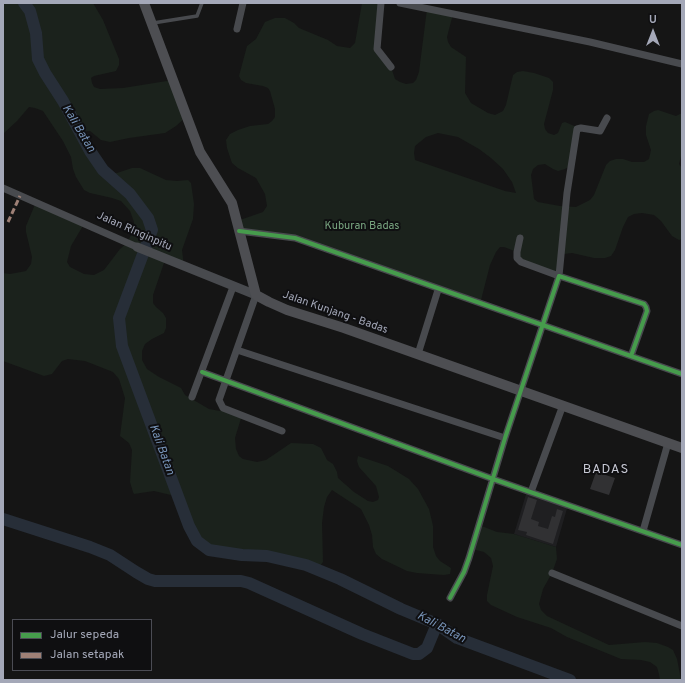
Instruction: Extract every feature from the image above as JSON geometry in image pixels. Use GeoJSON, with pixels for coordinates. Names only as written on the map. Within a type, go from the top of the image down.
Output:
{"type":"FeatureCollection","features":[{"type":"Feature","properties":{"kind":"main road"},"geometry":{"type":"LineString","coordinates":[[144,3],[200,152],[232,203],[256,295]]}},
{"type":"Feature","properties":{"kind":"main road","name":"Jalan Kunjang - Badas"},"geometry":{"type":"LineString","coordinates":[[256,295],[287,310],[344,328],[682,448]]}},
{"type":"Feature","properties":{"kind":"street"},"geometry":{"type":"LineString","coordinates":[[237,29],[243,3]]}},
{"type":"Feature","properties":{"kind":"street"},"geometry":{"type":"LineString","coordinates":[[381,3],[377,48],[391,67]]}},
{"type":"Feature","properties":{"kind":"street"},"geometry":{"type":"LineString","coordinates":[[400,3],[590,42],[682,64]]}},
{"type":"Feature","properties":{"kind":"street"},"geometry":{"type":"LineString","coordinates":[[450,598],[464,572],[505,438],[558,276],[567,193],[577,129],[581,128],[600,131],[607,118]]}},
{"type":"Feature","properties":{"kind":"street","name":"Jalan RInginpitu"},"geometry":{"type":"LineString","coordinates":[[3,188],[165,259],[256,295]]}},
{"type":"Feature","properties":{"kind":"street"},"geometry":{"type":"LineString","coordinates":[[239,231],[295,238],[438,290],[542,324],[682,374]]}},
{"type":"Feature","properties":{"kind":"street"},"geometry":{"type":"LineString","coordinates":[[520,238],[517,258],[521,262],[558,276],[644,304],[647,311],[631,356]]}},
{"type":"Feature","properties":{"kind":"street"},"geometry":{"type":"LineString","coordinates":[[192,397],[233,286]]}},
{"type":"Feature","properties":{"kind":"street"},"geometry":{"type":"LineString","coordinates":[[418,354],[438,290]]}},
{"type":"Feature","properties":{"kind":"street"},"geometry":{"type":"LineString","coordinates":[[256,295],[219,400],[223,408],[282,431]]}},
{"type":"Feature","properties":{"kind":"street"},"geometry":{"type":"LineString","coordinates":[[237,350],[505,438]]}},
{"type":"Feature","properties":{"kind":"street"},"geometry":{"type":"LineString","coordinates":[[202,372],[493,479],[682,544]]}},
{"type":"Feature","properties":{"kind":"street"},"geometry":{"type":"LineString","coordinates":[[530,492],[563,405]]}},
{"type":"Feature","properties":{"kind":"street"},"geometry":{"type":"LineString","coordinates":[[643,531],[668,443]]}},
{"type":"Feature","properties":{"kind":"street"},"geometry":{"type":"LineString","coordinates":[[552,573],[682,626]]}},
{"type":"Feature","properties":{"kind":"lane"},"geometry":{"type":"LineString","coordinates":[[152,24],[197,16],[202,3]]}},
{"type":"Feature","properties":{"kind":"shaded area"},"geometry":{"type":"Polygon","coordinates":[[[527,491],[568,505],[556,547],[514,534],[527,491]]]}},
{"type":"Feature","properties":{"kind":"green space"},"geometry":{"type":"Polygon","coordinates":[[[3,3],[93,3],[103,20],[119,59],[119,65],[116,71],[91,78],[94,87],[100,89],[123,88],[173,80],[187,116],[165,133],[110,142],[101,140],[90,131],[85,131],[82,136],[90,151],[106,173],[117,173],[132,168],[140,168],[166,180],[188,180],[191,183],[194,204],[193,219],[182,250],[184,267],[165,260],[153,295],[153,303],[166,318],[166,328],[164,333],[145,344],[142,351],[142,360],[147,369],[181,388],[185,395],[209,409],[220,411],[223,408],[242,415],[235,438],[236,449],[239,456],[243,459],[257,462],[266,460],[291,443],[313,444],[321,448],[327,460],[333,464],[338,478],[354,492],[368,501],[373,502],[378,500],[379,497],[376,486],[359,467],[357,461],[358,456],[388,466],[409,479],[418,489],[429,509],[433,526],[433,547],[436,556],[440,561],[451,568],[450,574],[444,575],[407,571],[382,559],[376,554],[373,547],[369,525],[361,509],[332,490],[327,497],[324,507],[322,523],[323,562],[317,570],[306,565],[267,556],[242,555],[209,550],[202,546],[193,536],[179,498],[154,491],[134,494],[130,482],[132,450],[129,443],[120,436],[125,398],[119,379],[113,372],[85,361],[68,359],[62,361],[52,374],[44,376],[3,361],[3,273],[10,274],[26,271],[31,264],[32,257],[26,226],[36,202],[84,224],[71,246],[67,262],[70,267],[84,274],[94,275],[104,270],[120,249],[127,243],[134,229],[134,222],[130,211],[121,201],[84,190],[76,177],[71,157],[63,141],[43,111],[29,107],[3,134],[3,3]]]}},
{"type":"Feature","properties":{"kind":"green space","name":"Kuburan Badas"},"geometry":{"type":"Polygon","coordinates":[[[362,3],[381,3],[377,44],[391,67],[395,79],[406,84],[413,83],[419,72],[427,9],[453,14],[447,37],[451,47],[466,57],[465,93],[471,103],[488,113],[495,115],[503,111],[506,105],[513,75],[517,72],[523,71],[534,73],[549,78],[553,82],[553,90],[544,124],[545,129],[548,133],[554,135],[558,133],[562,123],[565,122],[579,128],[572,165],[558,171],[545,164],[538,165],[533,169],[531,175],[534,199],[538,202],[576,207],[590,200],[594,195],[606,165],[610,161],[623,159],[632,162],[644,162],[649,159],[651,150],[646,135],[646,126],[649,114],[658,110],[676,116],[682,113],[682,153],[679,164],[682,168],[682,239],[679,240],[672,236],[661,221],[654,215],[642,213],[634,214],[628,217],[615,250],[611,256],[605,258],[594,258],[572,253],[564,254],[559,276],[521,262],[517,252],[500,247],[490,265],[480,304],[314,245],[239,231],[237,221],[263,212],[267,206],[265,194],[256,178],[232,163],[226,140],[230,134],[238,130],[250,126],[268,124],[275,117],[275,109],[268,88],[246,83],[241,80],[239,76],[247,46],[256,39],[265,22],[275,18],[285,18],[299,28],[328,40],[337,46],[350,48],[355,43],[362,3]],[[438,133],[426,137],[415,146],[415,160],[505,191],[516,193],[512,182],[503,169],[479,149],[458,137],[438,133]]]}},
{"type":"Feature","properties":{"kind":"green space"},"geometry":{"type":"Polygon","coordinates":[[[479,525],[497,532],[514,534],[556,547],[557,559],[552,573],[543,589],[539,604],[541,610],[547,616],[609,645],[645,642],[657,643],[668,647],[673,650],[677,659],[681,680],[660,680],[657,667],[650,662],[621,659],[567,637],[551,628],[517,617],[491,605],[487,601],[487,595],[493,566],[491,558],[484,552],[472,549],[479,525]]]}},
{"type":"Feature","properties":{"kind":"building"},"geometry":{"type":"Polygon","coordinates":[[[596,472],[615,478],[609,495],[590,489],[596,472]]]}},
{"type":"Feature","properties":{"kind":"building"},"geometry":{"type":"Polygon","coordinates":[[[528,497],[537,500],[531,519],[539,522],[538,526],[548,529],[552,516],[555,517],[557,509],[563,511],[553,544],[526,535],[527,532],[518,530],[528,497]]]}},
{"type":"Feature","properties":{"kind":"waterway","name":"Kali Batan"},"geometry":{"type":"LineString","coordinates":[[24,3],[30,11],[36,33],[38,59],[45,73],[63,101],[90,151],[103,170],[130,194],[148,218],[152,230],[119,318],[122,346],[189,526],[197,541],[209,550],[242,555],[267,556],[306,565],[437,624],[457,638],[570,680]]}},
{"type":"Feature","properties":{"kind":"waterway"},"geometry":{"type":"LineString","coordinates":[[3,519],[90,547],[110,555],[148,579],[155,581],[241,581],[249,583],[362,634],[413,654],[419,654],[427,648],[437,624]]}},
{"type":"Feature","properties":{"kind":"marked path"},"geometry":{"type":"LineString","coordinates":[[8,222],[20,196]]}},
{"type":"Feature","properties":{"kind":"cycle path"},"geometry":{"type":"LineString","coordinates":[[239,231],[295,238],[682,374]]}},
{"type":"Feature","properties":{"kind":"cycle path"},"geometry":{"type":"LineString","coordinates":[[450,598],[464,572],[469,558],[505,438],[559,276],[644,304],[647,311],[631,356]]}},
{"type":"Feature","properties":{"kind":"cycle path"},"geometry":{"type":"LineString","coordinates":[[202,372],[493,479],[682,545]]}},
{"type":"Feature","properties":{"kind":"district","name":"BADAS"},"geometry":{"type":"Point","coordinates":[606,470]}}]}
